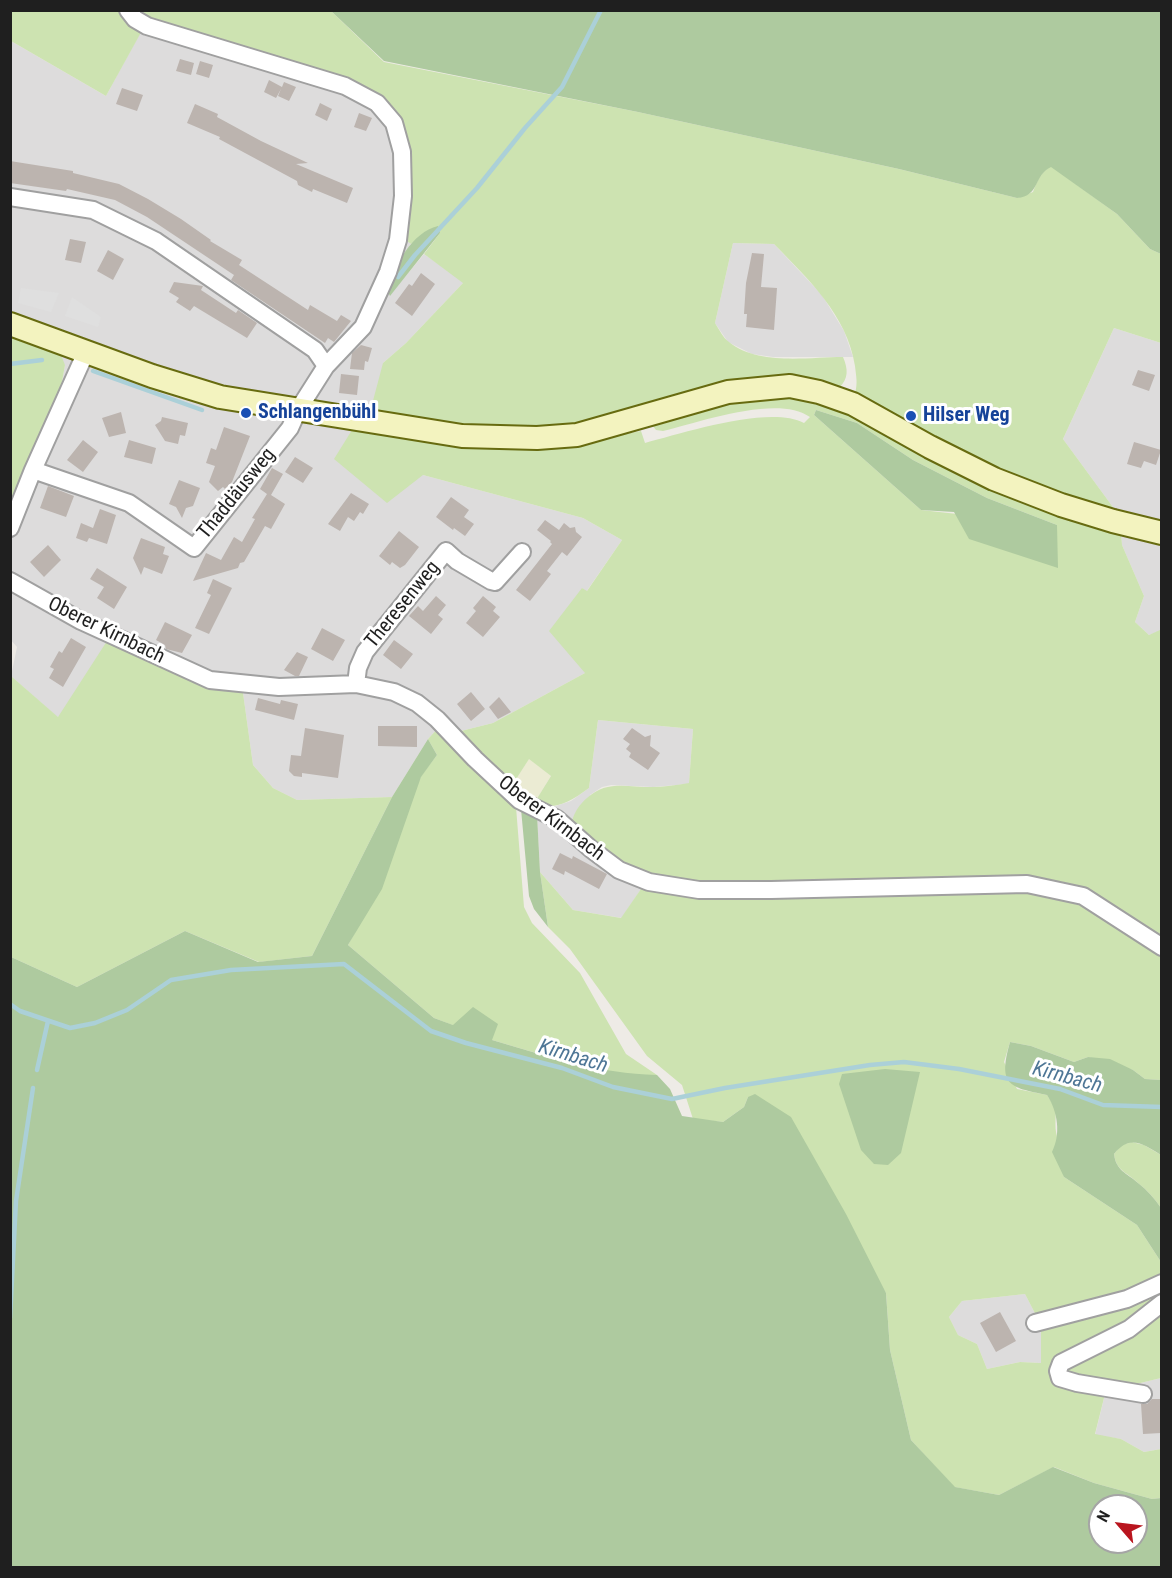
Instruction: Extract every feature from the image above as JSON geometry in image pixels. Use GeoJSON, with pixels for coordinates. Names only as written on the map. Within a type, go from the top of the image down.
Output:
{"type":"FeatureCollection","features":[{"type":"Feature","properties":{"kind":"main road"},"geometry":{"type":"LineString","coordinates":[[10,324],[220,397],[462,436],[537,438],[577,435],[728,392],[790,386],[819,392],[853,404],[930,447],[994,479],[1072,508],[1161,533]]}},
{"type":"Feature","properties":{"kind":"street"},"geometry":{"type":"LineString","coordinates":[[128,10],[141,22],[162,31],[345,86],[377,103],[394,123],[402,152],[403,196],[398,240],[388,272],[363,327],[326,366],[298,410]]}},
{"type":"Feature","properties":{"kind":"street"},"geometry":{"type":"LineString","coordinates":[[10,197],[93,210],[156,241],[315,350],[326,366]]}},
{"type":"Feature","properties":{"kind":"street"},"geometry":{"type":"LineString","coordinates":[[10,528],[33,470],[86,352]]}},
{"type":"Feature","properties":{"kind":"street","name":"Thaddäusweg"},"geometry":{"type":"LineString","coordinates":[[33,470],[129,503],[194,548],[290,428],[298,410]]}},
{"type":"Feature","properties":{"kind":"street","name":"Theresenweg"},"geometry":{"type":"LineString","coordinates":[[356,684],[358,669],[365,652],[446,551],[457,561],[495,582],[522,552]]}},
{"type":"Feature","properties":{"kind":"street","name":"Oberer Kirnbach"},"geometry":{"type":"LineString","coordinates":[[10,581],[81,621],[210,680],[279,687],[356,684],[394,692],[417,703],[437,719],[519,800],[557,819],[619,870],[648,882],[699,890],[1027,884],[1083,896],[1161,947]]}},
{"type":"Feature","properties":{"kind":"street"},"geometry":{"type":"LineString","coordinates":[[1035,1323],[1127,1299],[1161,1283]]}},
{"type":"Feature","properties":{"kind":"street"},"geometry":{"type":"LineString","coordinates":[[1143,1394],[1077,1383],[1060,1377],[1058,1371],[1060,1363],[1130,1329],[1161,1303]]}},
{"type":"Feature","properties":{"kind":"shaded area"},"geometry":{"type":"Polygon","coordinates":[[[146,22],[352,79],[373,93],[395,113],[401,237],[411,244],[394,268],[390,295],[424,254],[464,282],[406,343],[383,363],[423,475],[583,518],[622,540],[586,592],[582,588],[585,673],[493,723],[461,731],[460,736],[439,727],[428,739],[392,797],[297,800],[273,788],[253,765],[243,693],[57,717],[11,676],[17,647],[10,639],[10,513],[62,382],[65,365],[11,315],[11,41],[106,96],[146,22]]]}},
{"type":"Feature","properties":{"kind":"shaded area"},"geometry":{"type":"Polygon","coordinates":[[[733,243],[774,244],[822,295],[844,331],[853,357],[773,357],[752,354],[728,342],[715,323],[733,243]]]}},
{"type":"Feature","properties":{"kind":"shaded area"},"geometry":{"type":"Polygon","coordinates":[[[21,288],[59,293],[51,312],[18,303],[21,288]]]}},
{"type":"Feature","properties":{"kind":"shaded area"},"geometry":{"type":"Polygon","coordinates":[[[72,297],[101,317],[98,327],[65,316],[72,297]]]}},
{"type":"Feature","properties":{"kind":"shaded area"},"geometry":{"type":"Polygon","coordinates":[[[1114,328],[1161,343],[1161,525],[1118,514],[1063,439],[1114,328]]]}},
{"type":"Feature","properties":{"kind":"shaded area"},"geometry":{"type":"Polygon","coordinates":[[[1121,533],[1161,543],[1161,631],[1149,635],[1135,622],[1144,596],[1122,545],[1121,533]]]}},
{"type":"Feature","properties":{"kind":"shaded area"},"geometry":{"type":"Polygon","coordinates":[[[598,720],[693,729],[689,784],[653,787],[611,785],[602,787],[590,795],[643,886],[622,918],[573,910],[540,872],[537,814],[571,801],[589,788],[598,720]]]}},
{"type":"Feature","properties":{"kind":"shaded area"},"geometry":{"type":"Polygon","coordinates":[[[1025,1294],[1041,1325],[1041,1363],[1020,1362],[987,1369],[977,1344],[958,1335],[949,1317],[962,1301],[1025,1294]]]}},
{"type":"Feature","properties":{"kind":"shaded area"},"geometry":{"type":"Polygon","coordinates":[[[1161,1378],[1161,1449],[1144,1452],[1121,1439],[1095,1435],[1108,1382],[1128,1386],[1161,1378]]]}},
{"type":"Feature","properties":{"kind":"green space"},"geometry":{"type":"Polygon","coordinates":[[[11,11],[123,11],[144,27],[106,96],[11,41],[11,11]]]}},
{"type":"Feature","properties":{"kind":"green space"},"geometry":{"type":"Polygon","coordinates":[[[134,11],[331,11],[384,62],[638,112],[899,169],[1017,198],[1033,192],[1040,177],[1051,166],[1117,214],[1150,249],[1161,254],[1161,343],[1114,328],[1063,439],[1118,514],[999,471],[855,393],[857,383],[855,366],[844,330],[824,299],[774,244],[733,243],[715,323],[727,340],[741,350],[755,354],[799,359],[843,357],[847,373],[845,381],[839,388],[802,380],[609,420],[540,429],[468,426],[370,412],[383,363],[406,343],[463,283],[424,254],[440,233],[433,228],[411,244],[401,237],[406,150],[373,93],[351,79],[146,22],[134,11]]]}},
{"type":"Feature","properties":{"kind":"green space"},"geometry":{"type":"Polygon","coordinates":[[[331,11],[1161,11],[1161,254],[1150,249],[1117,214],[1051,167],[1041,175],[1029,194],[1017,198],[899,169],[638,112],[384,61],[331,11]]]}},
{"type":"Feature","properties":{"kind":"green space"},"geometry":{"type":"Polygon","coordinates":[[[438,226],[440,233],[390,296],[386,288],[394,270],[412,242],[429,229],[438,226]]]}},
{"type":"Feature","properties":{"kind":"green space"},"geometry":{"type":"Polygon","coordinates":[[[11,333],[51,348],[61,355],[65,365],[62,382],[11,513],[11,333]]]}},
{"type":"Feature","properties":{"kind":"green space"},"geometry":{"type":"Polygon","coordinates":[[[765,398],[797,399],[821,403],[848,412],[916,448],[971,481],[1003,495],[1121,533],[1122,545],[1144,596],[1135,622],[1149,635],[1161,631],[1161,943],[1070,886],[704,887],[649,878],[617,863],[572,821],[582,803],[594,792],[602,789],[617,786],[656,787],[689,783],[693,729],[598,720],[589,788],[563,804],[550,806],[533,805],[551,776],[529,759],[511,787],[460,736],[461,731],[493,723],[585,673],[549,631],[582,588],[587,591],[622,540],[583,518],[423,475],[387,503],[334,459],[352,430],[572,444],[641,431],[645,443],[726,422],[770,417],[789,418],[804,423],[810,417],[796,411],[779,408],[759,409],[663,431],[656,430],[652,425],[708,408],[765,398]],[[816,410],[814,415],[921,510],[1057,525],[987,498],[913,460],[857,423],[816,410]]]}},
{"type":"Feature","properties":{"kind":"green space"},"geometry":{"type":"Polygon","coordinates":[[[816,410],[857,423],[913,460],[987,498],[1057,525],[1058,568],[969,539],[954,512],[921,510],[814,415],[816,410]]]}},
{"type":"Feature","properties":{"kind":"green space"},"geometry":{"type":"Polygon","coordinates":[[[107,641],[204,686],[243,693],[253,765],[273,788],[297,800],[392,797],[312,956],[259,962],[185,931],[77,987],[11,957],[11,676],[58,717],[107,641]]]}},
{"type":"Feature","properties":{"kind":"green space"},"geometry":{"type":"Polygon","coordinates":[[[439,727],[516,807],[524,907],[532,923],[580,973],[626,1054],[657,1075],[626,1075],[570,1063],[492,1040],[434,1018],[348,945],[360,923],[421,776],[437,755],[428,739],[439,727]]]}},
{"type":"Feature","properties":{"kind":"green space"},"geometry":{"type":"Polygon","coordinates":[[[428,739],[437,755],[421,777],[382,889],[348,945],[434,1018],[453,1025],[473,1007],[498,1024],[492,1040],[594,1068],[657,1075],[670,1089],[682,1116],[723,1122],[744,1107],[748,1097],[755,1094],[791,1117],[846,1214],[886,1293],[890,1350],[911,1440],[955,1487],[999,1495],[1053,1467],[1094,1483],[1134,1494],[1088,1494],[1088,1554],[1148,1554],[1148,1498],[1161,1498],[1161,1567],[11,1567],[11,957],[77,987],[185,931],[258,962],[312,956],[392,797],[428,739]]]}},
{"type":"Feature","properties":{"kind":"green space"},"geometry":{"type":"Polygon","coordinates":[[[529,758],[551,776],[533,805],[511,787],[529,758]]]}},
{"type":"Feature","properties":{"kind":"green space"},"geometry":{"type":"Polygon","coordinates":[[[521,809],[537,814],[540,872],[548,927],[534,909],[529,896],[521,809]]]}},
{"type":"Feature","properties":{"kind":"green space"},"geometry":{"type":"Polygon","coordinates":[[[540,872],[573,910],[621,918],[643,886],[1017,888],[1069,896],[1161,951],[1161,1080],[1145,1079],[1133,1070],[1088,1057],[1074,1062],[1031,1046],[1010,1042],[1004,1062],[1017,1089],[1047,1095],[1054,1106],[1064,1177],[1137,1225],[1161,1262],[1161,1378],[1128,1386],[1108,1382],[1095,1434],[1121,1439],[1144,1452],[1161,1449],[1161,1498],[1152,1499],[1148,1498],[1148,1494],[1134,1494],[1094,1483],[1054,1467],[999,1495],[954,1487],[911,1440],[890,1350],[886,1293],[748,1097],[744,1107],[723,1122],[693,1119],[682,1085],[647,1056],[570,949],[548,927],[540,872]],[[1025,1294],[962,1301],[949,1317],[958,1335],[977,1344],[987,1369],[1020,1362],[1041,1363],[1041,1325],[1025,1294]]]}},
{"type":"Feature","properties":{"kind":"green space"},"geometry":{"type":"Polygon","coordinates":[[[1010,1042],[1031,1046],[1074,1062],[1088,1057],[1110,1059],[1133,1070],[1145,1079],[1161,1080],[1161,1155],[1137,1143],[1126,1144],[1114,1154],[1120,1168],[1145,1189],[1161,1208],[1161,1262],[1137,1225],[1064,1177],[1052,1152],[1057,1138],[1057,1123],[1054,1109],[1047,1095],[1015,1086],[1006,1076],[1005,1067],[1010,1042]]]}},
{"type":"Feature","properties":{"kind":"green space"},"geometry":{"type":"Polygon","coordinates":[[[885,1069],[920,1072],[901,1153],[888,1165],[874,1164],[861,1150],[839,1084],[842,1074],[885,1069]]]}},
{"type":"Feature","properties":{"kind":"green space"},"geometry":{"type":"Polygon","coordinates":[[[1132,1142],[1144,1145],[1161,1155],[1161,1208],[1148,1192],[1123,1171],[1115,1160],[1114,1154],[1121,1145],[1132,1142]]]}},
{"type":"Feature","properties":{"kind":"building"},"geometry":{"type":"Polygon","coordinates":[[[180,59],[194,63],[191,75],[176,71],[180,59]]]}},
{"type":"Feature","properties":{"kind":"building"},"geometry":{"type":"Polygon","coordinates":[[[200,61],[213,65],[209,78],[196,74],[200,61]]]}},
{"type":"Feature","properties":{"kind":"building"},"geometry":{"type":"Polygon","coordinates":[[[269,80],[282,87],[284,82],[296,87],[289,101],[278,96],[281,89],[276,98],[264,92],[269,80]]]}},
{"type":"Feature","properties":{"kind":"building"},"geometry":{"type":"Polygon","coordinates":[[[122,88],[143,95],[137,111],[116,104],[122,88]]]}},
{"type":"Feature","properties":{"kind":"building"},"geometry":{"type":"Polygon","coordinates":[[[320,103],[332,109],[327,121],[315,115],[320,103]]]}},
{"type":"Feature","properties":{"kind":"building"},"geometry":{"type":"Polygon","coordinates":[[[195,104],[218,114],[217,117],[261,141],[308,163],[296,164],[353,188],[347,203],[298,185],[297,181],[219,139],[220,137],[187,123],[195,104]]]}},
{"type":"Feature","properties":{"kind":"building"},"geometry":{"type":"Polygon","coordinates":[[[359,113],[372,118],[366,131],[354,127],[359,113]]]}},
{"type":"Feature","properties":{"kind":"building"},"geometry":{"type":"Polygon","coordinates":[[[10,161],[73,171],[73,173],[119,184],[181,219],[210,241],[242,260],[239,265],[308,310],[310,305],[337,321],[341,315],[351,321],[334,342],[328,338],[325,343],[231,280],[234,275],[147,217],[115,200],[67,189],[66,191],[10,183],[10,161]]]}},
{"type":"Feature","properties":{"kind":"building"},"geometry":{"type":"Polygon","coordinates":[[[70,239],[86,242],[81,263],[65,260],[70,239]]]}},
{"type":"Feature","properties":{"kind":"building"},"geometry":{"type":"Polygon","coordinates":[[[108,250],[124,259],[113,280],[97,271],[108,250]]]}},
{"type":"Feature","properties":{"kind":"building"},"geometry":{"type":"Polygon","coordinates":[[[752,253],[764,254],[761,287],[777,288],[774,330],[746,327],[747,314],[744,314],[746,283],[752,253]]]}},
{"type":"Feature","properties":{"kind":"building"},"geometry":{"type":"Polygon","coordinates":[[[421,273],[435,284],[412,316],[395,303],[409,284],[412,286],[421,273]]]}},
{"type":"Feature","properties":{"kind":"building"},"geometry":{"type":"Polygon","coordinates":[[[174,282],[203,286],[201,290],[236,313],[238,310],[257,323],[247,338],[194,306],[190,311],[176,302],[179,298],[169,292],[174,282]]]}},
{"type":"Feature","properties":{"kind":"building"},"geometry":{"type":"Polygon","coordinates":[[[361,345],[372,348],[368,362],[365,361],[364,370],[350,369],[352,353],[361,345]]]}},
{"type":"Feature","properties":{"kind":"building"},"geometry":{"type":"Polygon","coordinates":[[[1138,370],[1155,375],[1149,391],[1132,385],[1138,370]]]}},
{"type":"Feature","properties":{"kind":"building"},"geometry":{"type":"Polygon","coordinates":[[[341,374],[359,376],[357,395],[339,393],[341,374]]]}},
{"type":"Feature","properties":{"kind":"building"},"geometry":{"type":"Polygon","coordinates":[[[121,412],[126,433],[109,437],[102,418],[121,412]]]}},
{"type":"Feature","properties":{"kind":"building"},"geometry":{"type":"Polygon","coordinates":[[[162,417],[188,423],[185,436],[180,435],[178,444],[165,441],[155,425],[161,421],[162,417]]]}},
{"type":"Feature","properties":{"kind":"building"},"geometry":{"type":"Polygon","coordinates":[[[224,427],[250,436],[232,482],[225,489],[223,487],[218,491],[209,482],[215,466],[206,463],[211,448],[216,450],[224,427]]]}},
{"type":"Feature","properties":{"kind":"building"},"geometry":{"type":"Polygon","coordinates":[[[83,440],[98,452],[83,472],[67,460],[83,440]]]}},
{"type":"Feature","properties":{"kind":"building"},"geometry":{"type":"Polygon","coordinates":[[[129,440],[156,448],[152,464],[124,457],[129,440]]]}},
{"type":"Feature","properties":{"kind":"building"},"geometry":{"type":"Polygon","coordinates":[[[1134,442],[1161,450],[1156,465],[1144,461],[1141,468],[1127,464],[1134,442]]]}},
{"type":"Feature","properties":{"kind":"building"},"geometry":{"type":"Polygon","coordinates":[[[295,457],[313,468],[303,483],[285,472],[295,457]]]}},
{"type":"Feature","properties":{"kind":"building"},"geometry":{"type":"Polygon","coordinates":[[[272,468],[283,474],[271,495],[285,504],[271,529],[265,526],[244,562],[240,563],[238,568],[193,581],[206,553],[221,560],[234,537],[242,542],[255,519],[252,518],[267,494],[260,489],[272,468]]]}},
{"type":"Feature","properties":{"kind":"building"},"geometry":{"type":"Polygon","coordinates":[[[179,480],[200,488],[193,506],[186,508],[182,518],[176,507],[169,504],[179,480]]]}},
{"type":"Feature","properties":{"kind":"building"},"geometry":{"type":"Polygon","coordinates":[[[48,486],[74,496],[66,517],[40,508],[48,486]]]}},
{"type":"Feature","properties":{"kind":"building"},"geometry":{"type":"Polygon","coordinates":[[[351,493],[369,504],[363,514],[360,512],[354,521],[348,517],[340,531],[328,524],[351,493]]]}},
{"type":"Feature","properties":{"kind":"building"},"geometry":{"type":"Polygon","coordinates":[[[451,497],[469,510],[464,517],[474,524],[465,536],[436,517],[451,497]]]}},
{"type":"Feature","properties":{"kind":"building"},"geometry":{"type":"Polygon","coordinates":[[[100,509],[116,515],[107,544],[89,538],[87,542],[76,538],[81,523],[93,528],[100,509]]]}},
{"type":"Feature","properties":{"kind":"building"},"geometry":{"type":"Polygon","coordinates":[[[545,520],[559,530],[564,523],[570,528],[575,527],[576,532],[582,537],[567,556],[562,552],[547,571],[551,574],[530,601],[516,590],[552,544],[537,530],[545,520]]]}},
{"type":"Feature","properties":{"kind":"building"},"geometry":{"type":"Polygon","coordinates":[[[399,531],[419,547],[400,568],[392,562],[390,565],[379,556],[399,531]]]}},
{"type":"Feature","properties":{"kind":"building"},"geometry":{"type":"Polygon","coordinates":[[[141,538],[165,547],[163,554],[169,556],[162,574],[144,567],[141,575],[133,558],[141,538]]]}},
{"type":"Feature","properties":{"kind":"building"},"geometry":{"type":"Polygon","coordinates":[[[48,545],[61,560],[44,577],[30,562],[48,545]]]}},
{"type":"Feature","properties":{"kind":"building"},"geometry":{"type":"Polygon","coordinates":[[[97,568],[127,587],[114,609],[97,598],[104,587],[90,579],[97,568]]]}},
{"type":"Feature","properties":{"kind":"building"},"geometry":{"type":"Polygon","coordinates":[[[213,579],[232,588],[209,634],[195,628],[211,595],[207,593],[213,579]]]}},
{"type":"Feature","properties":{"kind":"building"},"geometry":{"type":"Polygon","coordinates":[[[436,596],[446,605],[438,615],[443,619],[431,634],[409,616],[418,606],[423,611],[436,596]]]}},
{"type":"Feature","properties":{"kind":"building"},"geometry":{"type":"Polygon","coordinates":[[[483,596],[496,607],[493,611],[500,617],[483,637],[466,623],[476,611],[473,608],[483,596]]]}},
{"type":"Feature","properties":{"kind":"building"},"geometry":{"type":"Polygon","coordinates":[[[165,622],[192,635],[182,653],[166,649],[165,645],[156,640],[165,622]]]}},
{"type":"Feature","properties":{"kind":"building"},"geometry":{"type":"Polygon","coordinates":[[[322,628],[345,640],[333,661],[311,649],[322,628]]]}},
{"type":"Feature","properties":{"kind":"building"},"geometry":{"type":"Polygon","coordinates":[[[71,638],[86,647],[63,687],[49,678],[54,669],[50,667],[59,651],[62,653],[71,638]]]}},
{"type":"Feature","properties":{"kind":"building"},"geometry":{"type":"Polygon","coordinates":[[[394,640],[413,654],[401,669],[383,655],[394,640]]]}},
{"type":"Feature","properties":{"kind":"building"},"geometry":{"type":"Polygon","coordinates":[[[297,652],[308,657],[299,676],[295,676],[284,670],[297,652]]]}},
{"type":"Feature","properties":{"kind":"building"},"geometry":{"type":"Polygon","coordinates":[[[471,692],[485,709],[471,721],[457,704],[471,692]]]}},
{"type":"Feature","properties":{"kind":"building"},"geometry":{"type":"Polygon","coordinates":[[[499,697],[511,712],[498,719],[489,707],[499,697]]]}},
{"type":"Feature","properties":{"kind":"building"},"geometry":{"type":"Polygon","coordinates":[[[258,698],[280,704],[281,700],[298,704],[294,720],[255,710],[258,698]]]}},
{"type":"Feature","properties":{"kind":"building"},"geometry":{"type":"Polygon","coordinates":[[[378,726],[417,726],[417,747],[378,746],[378,726]]]}},
{"type":"Feature","properties":{"kind":"building"},"geometry":{"type":"Polygon","coordinates":[[[305,728],[344,735],[338,778],[302,773],[302,777],[294,776],[289,771],[291,755],[301,756],[305,728]]]}},
{"type":"Feature","properties":{"kind":"building"},"geometry":{"type":"Polygon","coordinates":[[[632,728],[645,737],[651,735],[650,746],[660,753],[648,770],[629,757],[631,753],[626,749],[630,744],[623,739],[632,728]]]}},
{"type":"Feature","properties":{"kind":"building"},"geometry":{"type":"Polygon","coordinates":[[[560,853],[572,859],[573,856],[607,874],[599,889],[565,871],[564,875],[552,869],[560,853]]]}},
{"type":"Feature","properties":{"kind":"building"},"geometry":{"type":"Polygon","coordinates":[[[1000,1312],[1016,1341],[996,1352],[980,1323],[1000,1312]]]}},
{"type":"Feature","properties":{"kind":"building"},"geometry":{"type":"Polygon","coordinates":[[[1152,1399],[1161,1399],[1161,1433],[1143,1434],[1141,1404],[1147,1404],[1152,1399]]]}},
{"type":"Feature","properties":{"kind":"waterway"},"geometry":{"type":"LineString","coordinates":[[398,277],[562,87],[601,10]]}},
{"type":"Feature","properties":{"kind":"waterway"},"geometry":{"type":"LineString","coordinates":[[10,364],[42,360]]}},
{"type":"Feature","properties":{"kind":"waterway"},"geometry":{"type":"LineString","coordinates":[[93,371],[202,410]]}},
{"type":"Feature","properties":{"kind":"waterway","name":"Kirnbach"},"geometry":{"type":"LineString","coordinates":[[10,1004],[20,1011],[70,1028],[95,1023],[127,1010],[171,980],[231,970],[344,964],[431,1031],[466,1043],[562,1068],[613,1087],[672,1099],[725,1088],[870,1065],[904,1062],[959,1069],[1060,1089],[1103,1105],[1162,1107]]}},
{"type":"Feature","properties":{"kind":"waterway"},"geometry":{"type":"LineString","coordinates":[[37,1070],[48,1021]]}},
{"type":"Feature","properties":{"kind":"waterway"},"geometry":{"type":"LineString","coordinates":[[10,1318],[16,1201],[33,1088]]}},
{"type":"Feature","properties":{"kind":"place","name":"Schlangenbühl"},"geometry":{"type":"Point","coordinates":[246,413]}},
{"type":"Feature","properties":{"kind":"place","name":"Hilser Weg"},"geometry":{"type":"Point","coordinates":[911,416]}}]}
